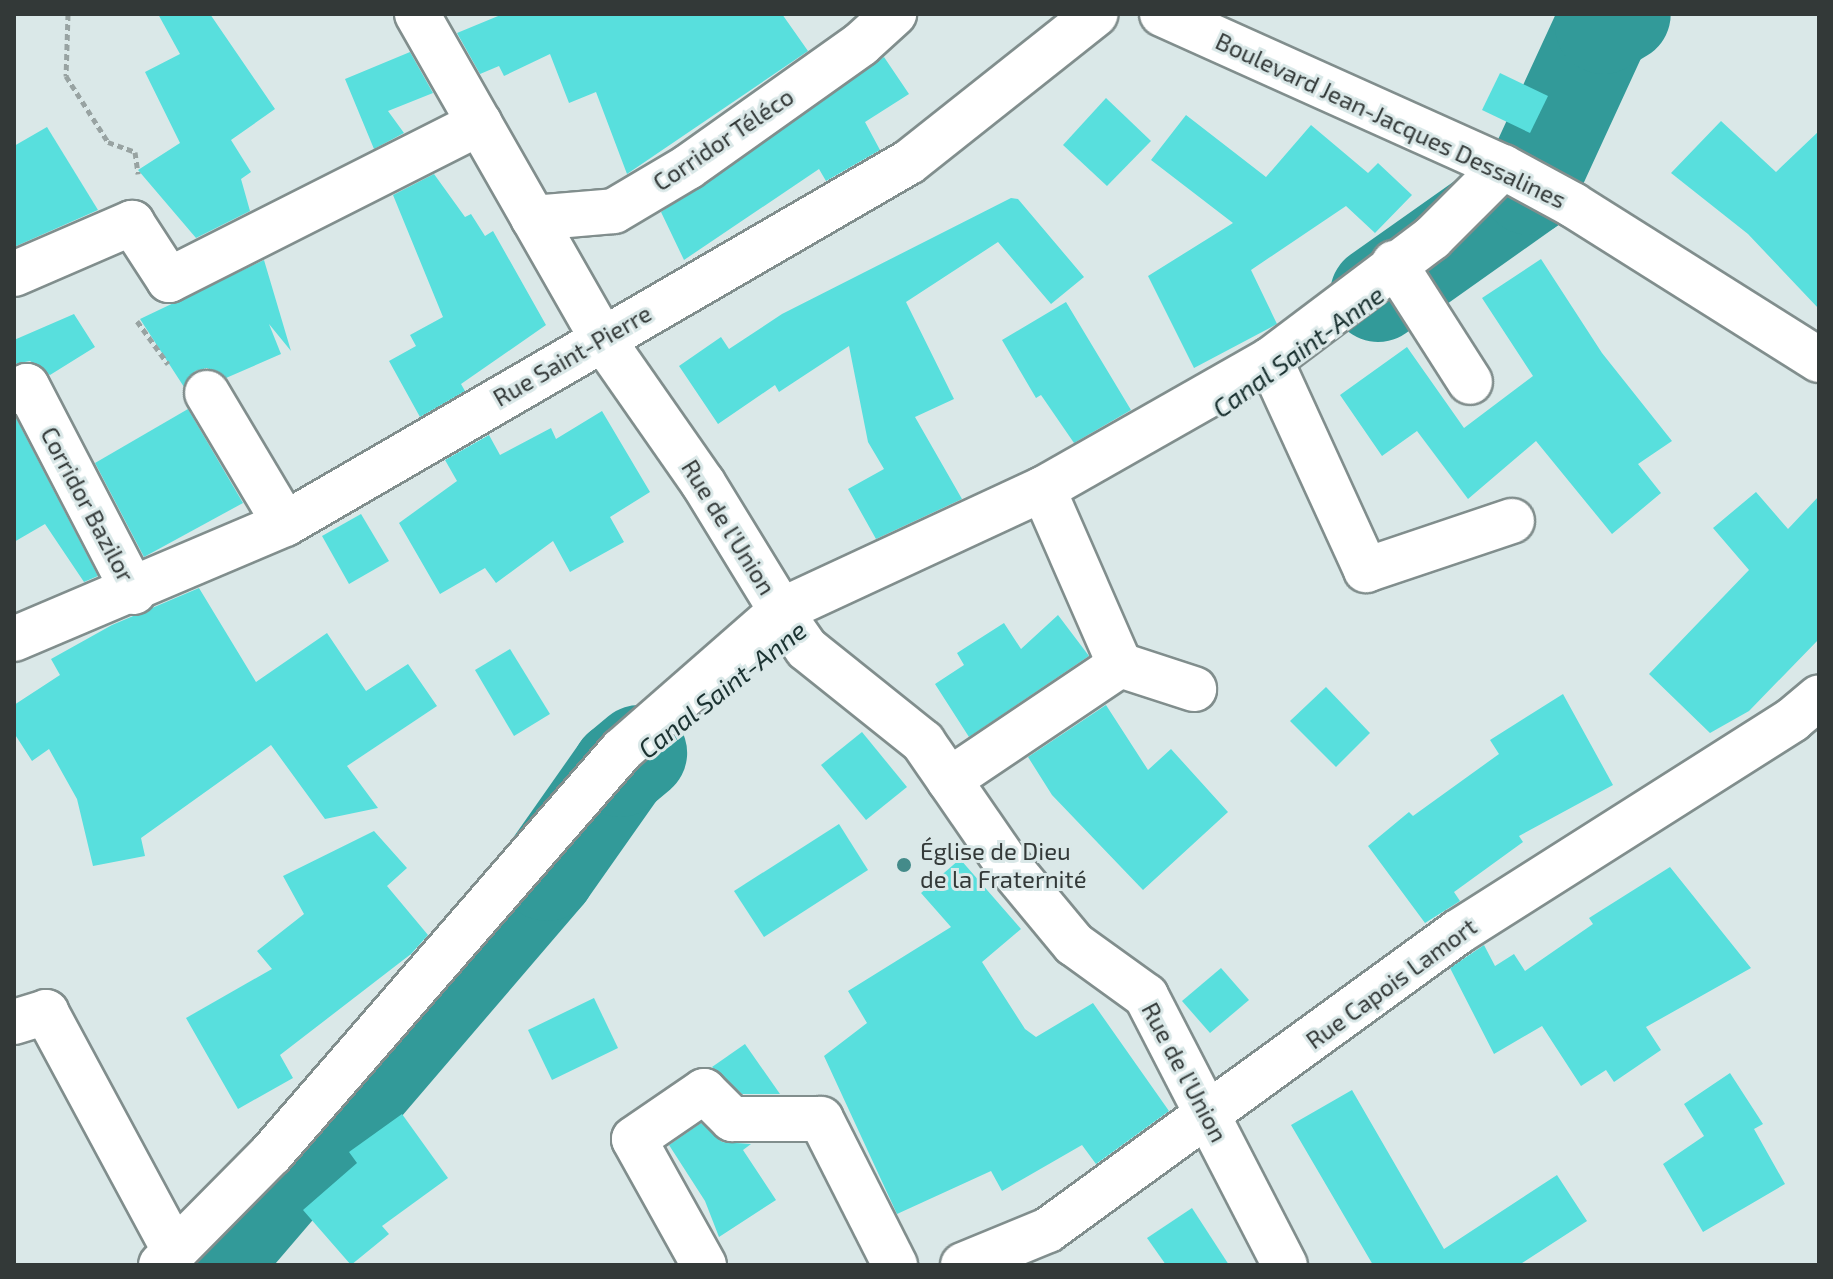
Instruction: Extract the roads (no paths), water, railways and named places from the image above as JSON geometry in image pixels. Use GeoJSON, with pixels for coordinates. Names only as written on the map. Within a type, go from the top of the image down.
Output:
{"type":"FeatureCollection","features":[{"type":"Feature","properties":{"kind":"street","name":"Rue de l'Union"},"geometry":{"type":"LineString","coordinates":[[417,14],[601,337],[703,483],[793,628],[923,742],[1005,861],[1074,944],[1146,996],[1285,1265]]}},
{"type":"Feature","properties":{"kind":"street","name":"Corridor Téléco"},"geometry":{"type":"LineString","coordinates":[[533,218],[614,211],[688,167],[861,44],[894,14]]}},
{"type":"Feature","properties":{"kind":"street","name":"Rue Saint-Pierre"},"geometry":{"type":"LineString","coordinates":[[14,639],[134,592],[285,524],[601,337],[909,162],[1096,14]]}},
{"type":"Feature","properties":{"kind":"street","name":"Boulevard Jean-Jacques Dessalines"},"geometry":{"type":"LineString","coordinates":[[1162,14],[1511,172],[1573,205],[1819,360]]}},
{"type":"Feature","properties":{"kind":"street"},"geometry":{"type":"LineString","coordinates":[[14,274],[132,223],[169,280],[480,123]]}},
{"type":"Feature","properties":{"kind":"street"},"geometry":{"type":"LineString","coordinates":[[14,1022],[46,1012],[167,1256],[271,1154],[622,750],[793,628],[1270,360],[1394,263],[1432,238],[1511,172]]}},
{"type":"Feature","properties":{"kind":"street"},"geometry":{"type":"LineString","coordinates":[[1394,263],[1470,382]]}},
{"type":"Feature","properties":{"kind":"street"},"geometry":{"type":"LineString","coordinates":[[1270,360],[1366,570],[1512,521]]}},
{"type":"Feature","properties":{"kind":"street","name":"Corridor Bazilor"},"geometry":{"type":"LineString","coordinates":[[14,392],[27,386],[134,592]]}},
{"type":"Feature","properties":{"kind":"street"},"geometry":{"type":"LineString","coordinates":[[207,393],[285,524]]}},
{"type":"Feature","properties":{"kind":"street"},"geometry":{"type":"LineString","coordinates":[[1043,489],[1120,665],[1194,689]]}},
{"type":"Feature","properties":{"kind":"street"},"geometry":{"type":"LineString","coordinates":[[949,780],[1120,665]]}},
{"type":"Feature","properties":{"kind":"street","name":"Rue Capois Lamort"},"geometry":{"type":"LineString","coordinates":[[963,1265],[1048,1230],[1210,1117],[1458,932],[1792,720],[1819,697]]}},
{"type":"Feature","properties":{"kind":"street"},"geometry":{"type":"LineString","coordinates":[[704,1265],[634,1139],[704,1091],[732,1119],[821,1119],[895,1265]]}},
{"type":"Feature","properties":{"kind":"waterway","name":"Canal Saint-Anne"},"geometry":{"type":"LineString","coordinates":[[1378,294],[1529,187],[1603,26],[1623,14]]}},
{"type":"Feature","properties":{"kind":"waterway","name":"Canal Saint-Anne"},"geometry":{"type":"LineString","coordinates":[[211,1265],[547,873],[620,769],[639,753]]}},
{"type":"Feature","properties":{"kind":"place","name":"Église de Dieu de la Fraternité"},"geometry":{"type":"Point","coordinates":[904,865]}}]}
